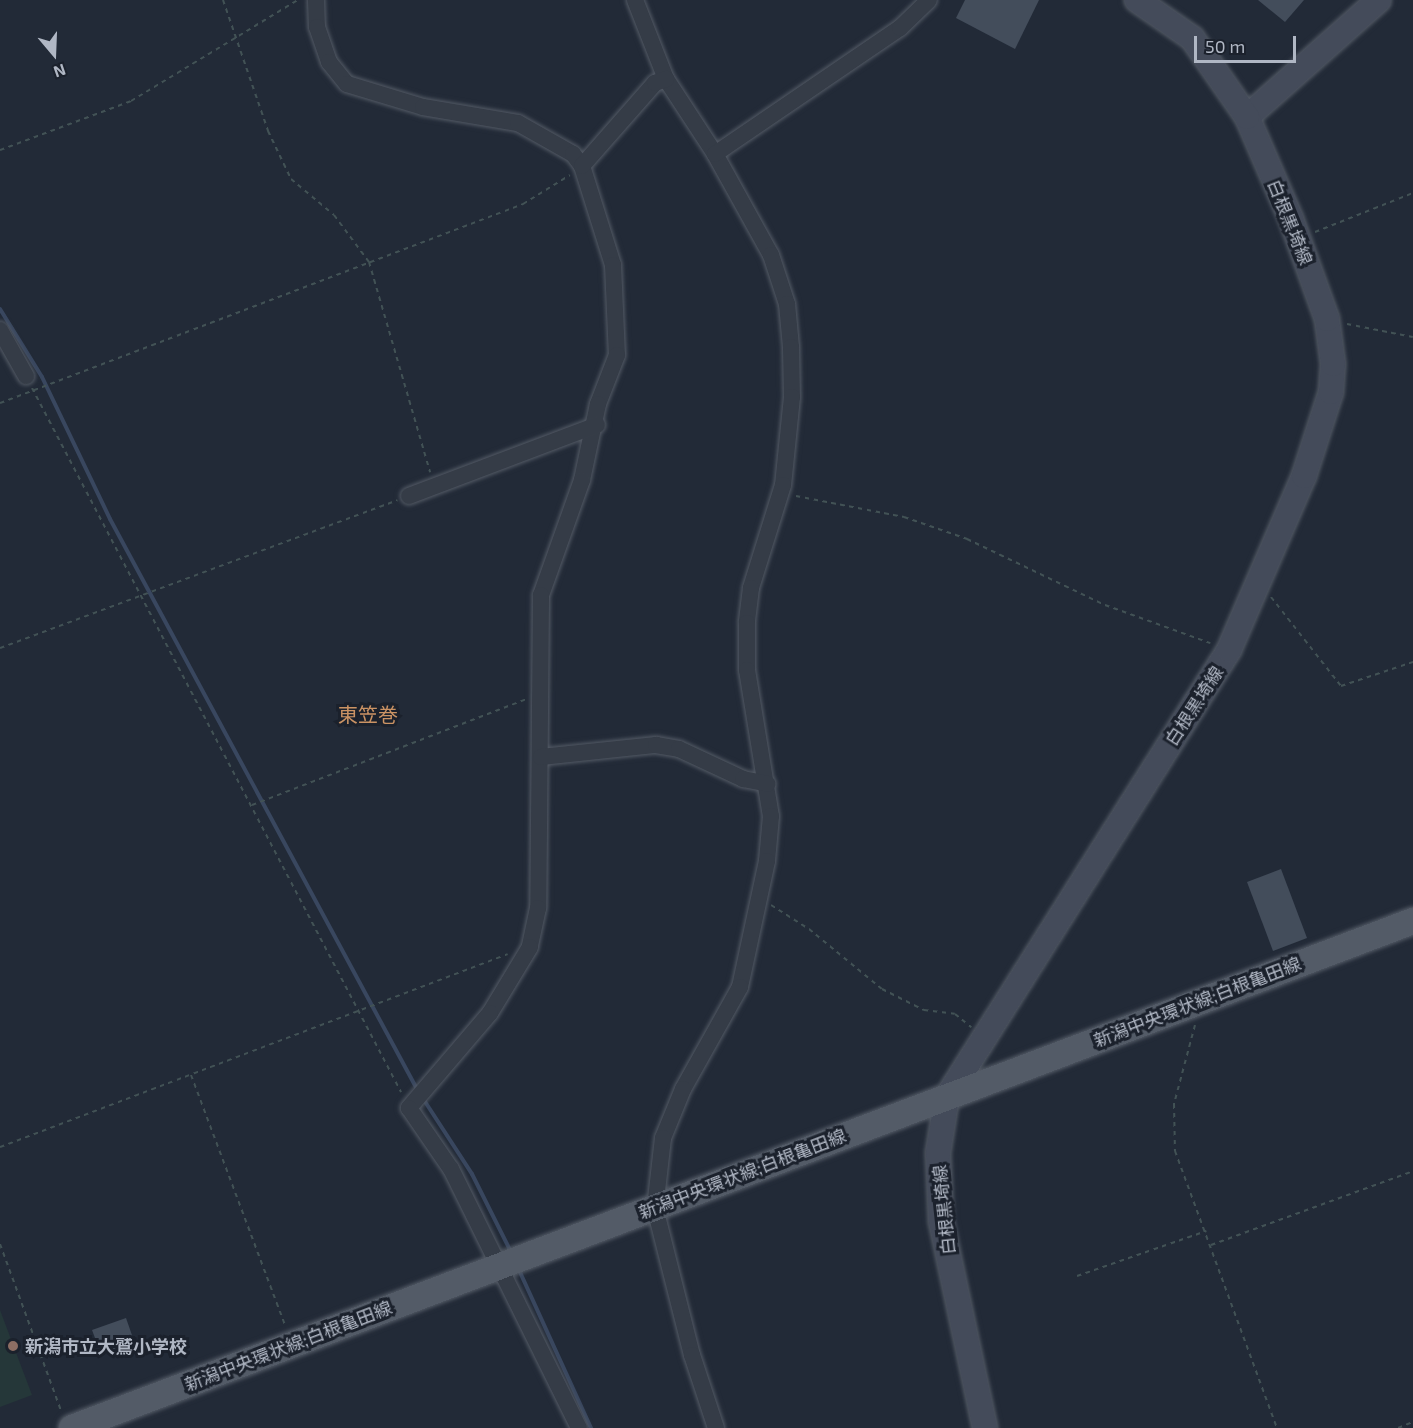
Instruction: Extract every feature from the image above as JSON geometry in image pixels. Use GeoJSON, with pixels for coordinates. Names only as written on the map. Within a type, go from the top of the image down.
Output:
{"type":"FeatureCollection","features":[{"type":"Feature","properties":{"kind":"main road","name":"白根黒埼線"},"geometry":{"type":"LineString","coordinates":[[985,1428],[941,1221],[938,1153],[947,1097],[982,1036],[1229,650],[1260,583],[1326,413],[1333,364],[1327,319],[1298,239],[1247,117],[1192,38],[1137,0]]}},
{"type":"Feature","properties":{"kind":"main road"},"geometry":{"type":"LineString","coordinates":[[1247,117],[1379,0]]}},
{"type":"Feature","properties":{"kind":"main road","name":"新潟中央環状線;白根亀田線"},"geometry":{"type":"LineString","coordinates":[[68,1423],[292,1345],[500,1264],[655,1208],[1413,921]]}},
{"type":"Feature","properties":{"kind":"street"},"geometry":{"type":"LineString","coordinates":[[635,0],[666,79],[715,154],[771,255],[787,304],[792,397],[780,493],[751,588],[747,623],[747,670],[768,784],[771,816],[760,898],[740,987],[683,1089],[663,1138],[655,1208],[688,1343],[716,1428]]}},
{"type":"Feature","properties":{"kind":"street"},"geometry":{"type":"LineString","coordinates":[[715,154],[900,28],[929,0]]}},
{"type":"Feature","properties":{"kind":"street"},"geometry":{"type":"LineString","coordinates":[[318,1],[317,27],[329,62],[347,84],[412,104],[518,123],[550,137],[582,166],[614,277],[616,355],[598,404],[597,425],[542,595],[538,908],[530,947],[490,1013],[409,1108],[451,1169],[500,1264],[579,1428]]}},
{"type":"Feature","properties":{"kind":"street"},"geometry":{"type":"LineString","coordinates":[[582,166],[656,83],[666,79]]}},
{"type":"Feature","properties":{"kind":"street"},"geometry":{"type":"LineString","coordinates":[[0,330],[30,384]]}},
{"type":"Feature","properties":{"kind":"street"},"geometry":{"type":"LineString","coordinates":[[409,496],[597,425]]}},
{"type":"Feature","properties":{"kind":"street"},"geometry":{"type":"LineString","coordinates":[[541,758],[656,745],[679,749],[743,779],[768,784]]}},
{"type":"Feature","properties":{"kind":"path"},"geometry":{"type":"LineString","coordinates":[[223,0],[268,131],[291,179],[334,215],[369,262],[436,486]]}},
{"type":"Feature","properties":{"kind":"path"},"geometry":{"type":"LineString","coordinates":[[0,150],[131,101],[298,0]]}},
{"type":"Feature","properties":{"kind":"path"},"geometry":{"type":"LineString","coordinates":[[30,384],[38,389],[53,384],[523,204],[582,166]]}},
{"type":"Feature","properties":{"kind":"path"},"geometry":{"type":"LineString","coordinates":[[1298,239],[1413,193]]}},
{"type":"Feature","properties":{"kind":"path"},"geometry":{"type":"LineString","coordinates":[[1327,319],[1413,337]]}},
{"type":"Feature","properties":{"kind":"path"},"geometry":{"type":"LineString","coordinates":[[0,403],[30,384]]}},
{"type":"Feature","properties":{"kind":"path"},"geometry":{"type":"LineString","coordinates":[[30,384],[409,1108]]}},
{"type":"Feature","properties":{"kind":"path"},"geometry":{"type":"LineString","coordinates":[[780,493],[904,517],[967,539],[1105,605],[1229,650]]}},
{"type":"Feature","properties":{"kind":"path"},"geometry":{"type":"LineString","coordinates":[[0,648],[140,594],[409,496]]}},
{"type":"Feature","properties":{"kind":"path"},"geometry":{"type":"LineString","coordinates":[[1260,583],[1341,686],[1413,662]]}},
{"type":"Feature","properties":{"kind":"path"},"geometry":{"type":"LineString","coordinates":[[252,806],[541,695]]}},
{"type":"Feature","properties":{"kind":"path"},"geometry":{"type":"LineString","coordinates":[[760,898],[809,929],[882,989],[924,1010],[955,1014],[982,1036]]}},
{"type":"Feature","properties":{"kind":"path"},"geometry":{"type":"LineString","coordinates":[[0,1147],[530,947]]}},
{"type":"Feature","properties":{"kind":"path"},"geometry":{"type":"LineString","coordinates":[[1200,1001],[1171,1126],[1175,1152],[1277,1428]]}},
{"type":"Feature","properties":{"kind":"path"},"geometry":{"type":"LineString","coordinates":[[191,1075],[292,1345]]}},
{"type":"Feature","properties":{"kind":"path"},"geometry":{"type":"LineString","coordinates":[[1211,1245],[1413,1171]]}},
{"type":"Feature","properties":{"kind":"path"},"geometry":{"type":"LineString","coordinates":[[1077,1276],[1206,1231]]}},
{"type":"Feature","properties":{"kind":"path"},"geometry":{"type":"LineString","coordinates":[[0,1244],[68,1423]]}},
{"type":"Feature","properties":{"kind":"path"},"geometry":{"type":"LineString","coordinates":[[1398,1428],[1413,1422]]}},
{"type":"Feature","properties":{"kind":"shaded area"},"geometry":{"type":"Polygon","coordinates":[[[0,1310],[32,1395],[0,1407],[0,1310]]]}},
{"type":"Feature","properties":{"kind":"building"},"geometry":{"type":"Polygon","coordinates":[[[965,0],[1039,0],[1015,49],[956,18],[965,0]]]}},
{"type":"Feature","properties":{"kind":"building"},"geometry":{"type":"Polygon","coordinates":[[[1258,0],[1304,0],[1285,22],[1258,0]]]}},
{"type":"Feature","properties":{"kind":"building"},"geometry":{"type":"Polygon","coordinates":[[[1281,869],[1307,938],[1273,951],[1247,882],[1281,869]]]}},
{"type":"Feature","properties":{"kind":"building"},"geometry":{"type":"Polygon","coordinates":[[[126,1318],[134,1341],[101,1354],[92,1330],[126,1318]]]}},
{"type":"Feature","properties":{"kind":"waterway"},"geometry":{"type":"LineString","coordinates":[[0,309],[42,377],[110,519],[418,1091]]}},
{"type":"Feature","properties":{"kind":"waterway"},"geometry":{"type":"LineString","coordinates":[[422,1097],[472,1174],[511,1252]]}},
{"type":"Feature","properties":{"kind":"waterway"},"geometry":{"type":"LineString","coordinates":[[519,1270],[591,1428]]}},
{"type":"Feature","properties":{"kind":"place","name":"新潟市立大鷲小学校"},"geometry":{"type":"Point","coordinates":[13,1346]}},
{"type":"Feature","properties":{"kind":"district","name":"東笠巻"},"geometry":{"type":"Point","coordinates":[368,714]}}]}
